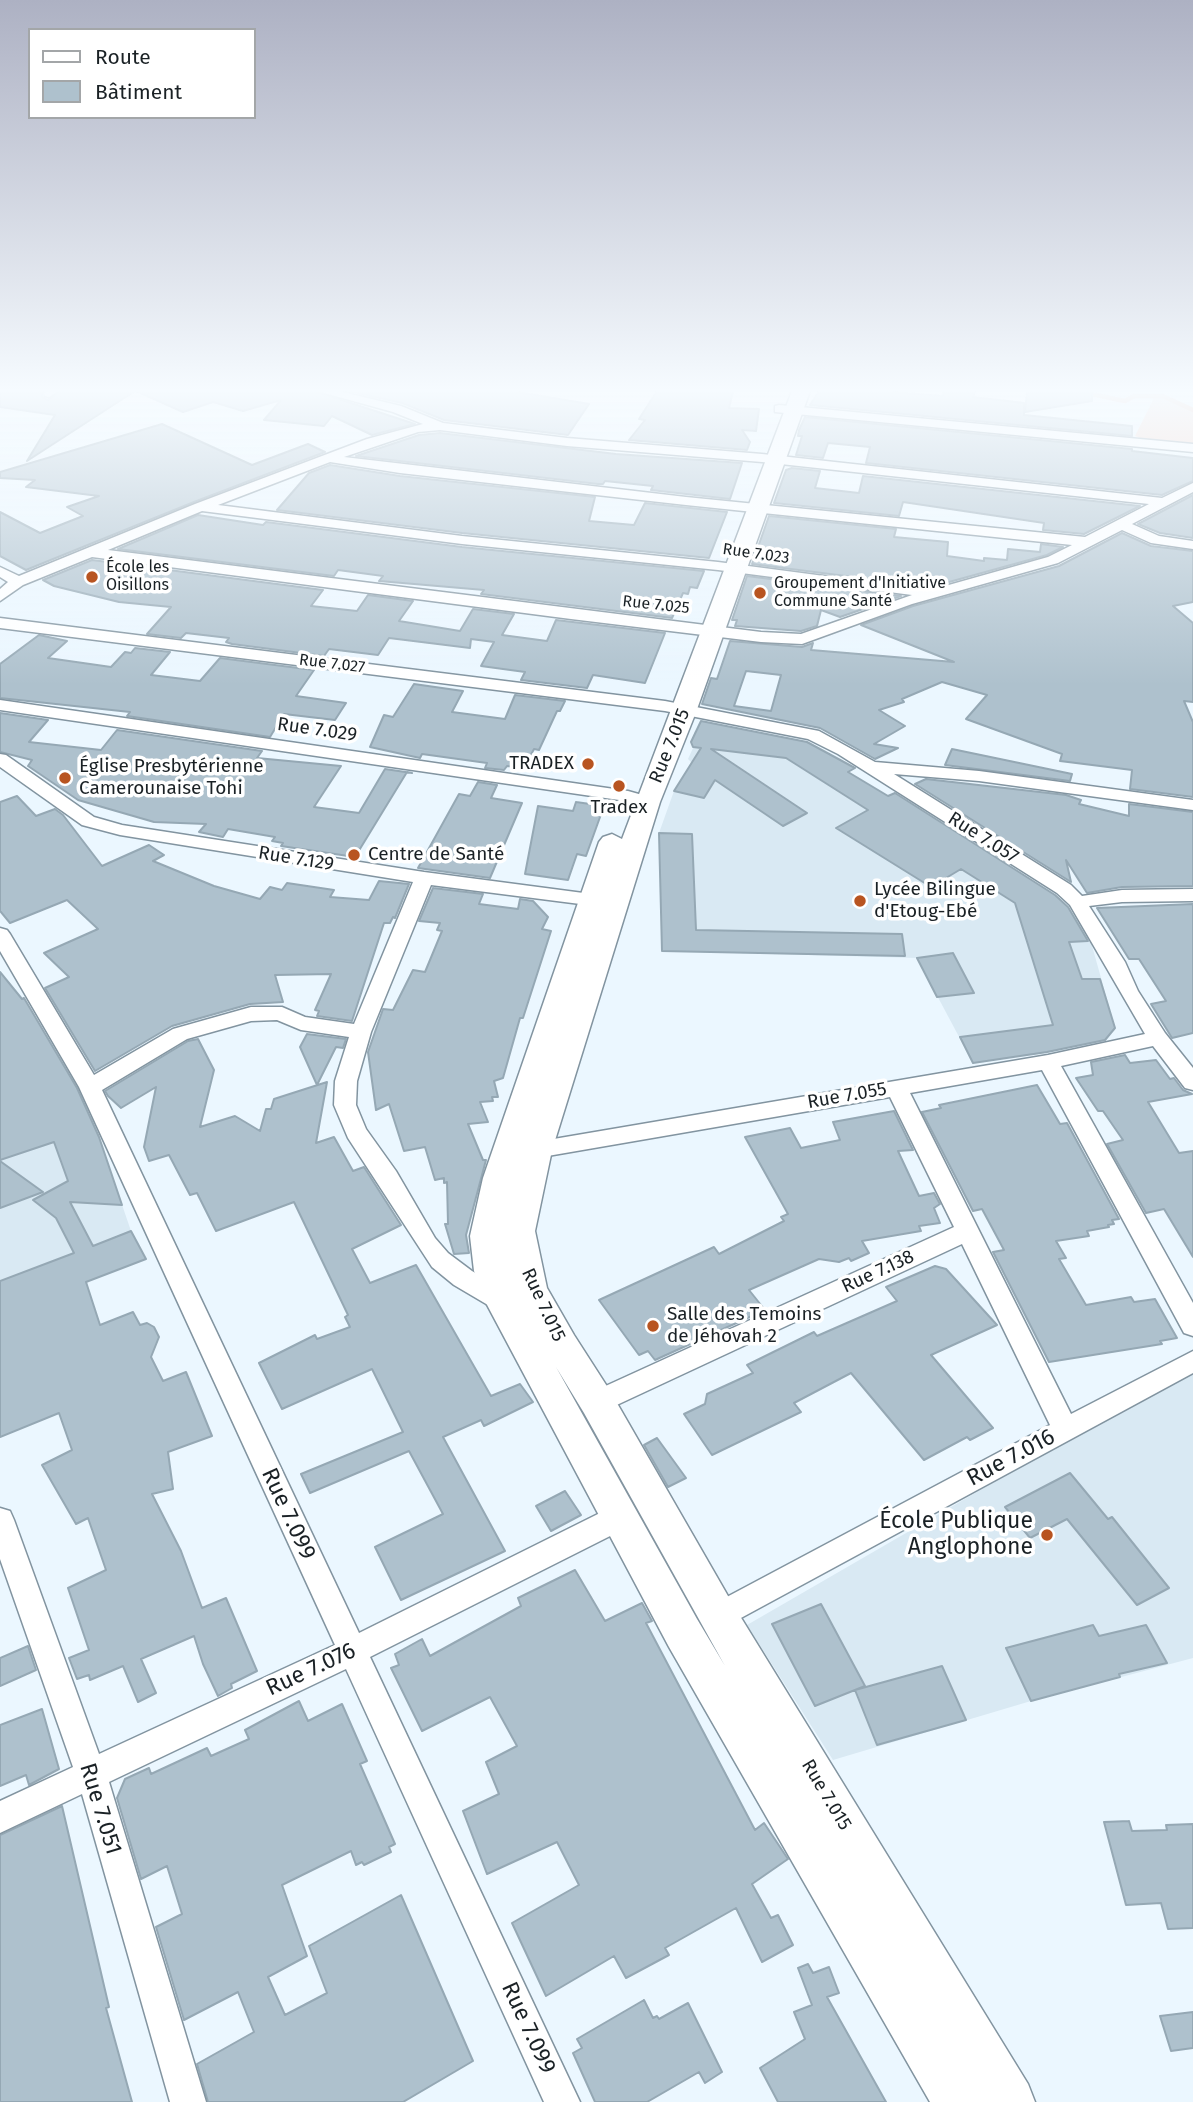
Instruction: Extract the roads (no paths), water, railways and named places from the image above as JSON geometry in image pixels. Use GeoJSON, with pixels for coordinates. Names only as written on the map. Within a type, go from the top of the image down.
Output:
{"type":"FeatureCollection","features":[{"type":"Feature","properties":{"kind":"main road","name":"Rue 7.015"},"geometry":{"type":"LineString","coordinates":[[758,489],[637,799],[499,1178],[487,1236],[491,1271],[502,1301],[683,1633],[958,2102]]}},
{"type":"Feature","properties":{"kind":"main road","name":"Rue 7.015"},"geometry":{"type":"LineString","coordinates":[[601,903],[536,1150],[518,1231],[530,1289],[718,1616],[1010,2102]]}},
{"type":"Feature","properties":{"kind":"street"},"geometry":{"type":"LineString","coordinates":[[0,597],[18,582],[249,489]]}},
{"type":"Feature","properties":{"kind":"street"},"geometry":{"type":"LineString","coordinates":[[586,489],[1088,542]]}},
{"type":"Feature","properties":{"kind":"street"},"geometry":{"type":"LineString","coordinates":[[1043,489],[1164,502]]}},
{"type":"Feature","properties":{"kind":"street","name":"Rue 7.025"},"geometry":{"type":"LineString","coordinates":[[88,552],[213,570],[705,629],[785,638],[810,638],[932,593],[1053,560],[1189,489]]}},
{"type":"Feature","properties":{"kind":"street","name":"Rue 7.023"},"geometry":{"type":"LineString","coordinates":[[200,507],[475,542],[932,593]]}},
{"type":"Feature","properties":{"kind":"street"},"geometry":{"type":"LineString","coordinates":[[1123,525],[1156,540],[1193,545]]}},
{"type":"Feature","properties":{"kind":"street"},"geometry":{"type":"LineString","coordinates":[[0,571],[18,582]]}},
{"type":"Feature","properties":{"kind":"street","name":"Rue 7.027"},"geometry":{"type":"LineString","coordinates":[[0,623],[674,709]]}},
{"type":"Feature","properties":{"kind":"street","name":"Rue 7.029"},"geometry":{"type":"LineString","coordinates":[[0,705],[637,799]]}},
{"type":"Feature","properties":{"kind":"street","name":"Rue 7.057"},"geometry":{"type":"LineString","coordinates":[[674,709],[779,726],[832,743],[1065,890],[1079,902],[1085,918],[1115,962],[1128,991],[1158,1038],[1193,1083]]}},
{"type":"Feature","properties":{"kind":"street","name":"Rue 7.129"},"geometry":{"type":"LineString","coordinates":[[0,759],[65,808],[88,821],[120,830],[601,903]]}},
{"type":"Feature","properties":{"kind":"street"},"geometry":{"type":"LineString","coordinates":[[867,767],[979,776],[1193,805]]}},
{"type":"Feature","properties":{"kind":"street"},"geometry":{"type":"LineString","coordinates":[[424,878],[360,1032],[346,1081],[345,1105],[356,1132],[388,1177],[427,1244],[440,1260],[463,1278],[502,1301]]}},
{"type":"Feature","properties":{"kind":"street"},"geometry":{"type":"LineString","coordinates":[[1079,902],[1122,896],[1193,895]]}},
{"type":"Feature","properties":{"kind":"street","name":"Rue 7.099"},"geometry":{"type":"LineString","coordinates":[[0,934],[90,1087],[562,2102]]}},
{"type":"Feature","properties":{"kind":"street"},"geometry":{"type":"LineString","coordinates":[[90,1087],[180,1034],[251,1014],[282,1014],[301,1023],[360,1032]]}},
{"type":"Feature","properties":{"kind":"street","name":"Rue 7.055"},"geometry":{"type":"LineString","coordinates":[[536,1150],[1048,1062],[1158,1038]]}},
{"type":"Feature","properties":{"kind":"street"},"geometry":{"type":"LineString","coordinates":[[1048,1062],[1193,1326]]}},
{"type":"Feature","properties":{"kind":"street"},"geometry":{"type":"LineString","coordinates":[[897,1088],[1065,1429]]}},
{"type":"Feature","properties":{"kind":"street","name":"Rue 7.138"},"geometry":{"type":"LineString","coordinates":[[597,1402],[968,1230]]}},
{"type":"Feature","properties":{"kind":"street","name":"Rue 7.016"},"geometry":{"type":"LineString","coordinates":[[718,1616],[1193,1361]]}},
{"type":"Feature","properties":{"kind":"street","name":"Rue 7.076"},"geometry":{"type":"LineString","coordinates":[[0,1817],[352,1651],[620,1517]]}},
{"type":"Feature","properties":{"kind":"street","name":"Rue 7.051"},"geometry":{"type":"LineString","coordinates":[[0,1520],[91,1774],[188,2102]]}},
{"type":"Feature","properties":{"kind":"place","name":"École les Oisillons"},"geometry":{"type":"Point","coordinates":[92,577]}},
{"type":"Feature","properties":{"kind":"place","name":"Groupement d'Initiative Commune Santé"},"geometry":{"type":"Point","coordinates":[760,593]}},
{"type":"Feature","properties":{"kind":"place","name":"TRADEX"},"geometry":{"type":"Point","coordinates":[588,764]}},
{"type":"Feature","properties":{"kind":"place","name":"Église Presbytérienne Camerounaise Tohi"},"geometry":{"type":"Point","coordinates":[65,778]}},
{"type":"Feature","properties":{"kind":"place","name":"Tradex"},"geometry":{"type":"Point","coordinates":[619,786]}},
{"type":"Feature","properties":{"kind":"place","name":"Centre de Santé"},"geometry":{"type":"Point","coordinates":[354,855]}},
{"type":"Feature","properties":{"kind":"place","name":"Lycée Bilingue d'Etoug-Ebé"},"geometry":{"type":"Point","coordinates":[860,901]}},
{"type":"Feature","properties":{"kind":"place","name":"Salle des Temoins de Jéhovah 2"},"geometry":{"type":"Point","coordinates":[653,1326]}},
{"type":"Feature","properties":{"kind":"place","name":"École Publique Anglophone"},"geometry":{"type":"Point","coordinates":[1047,1535]}}]}
